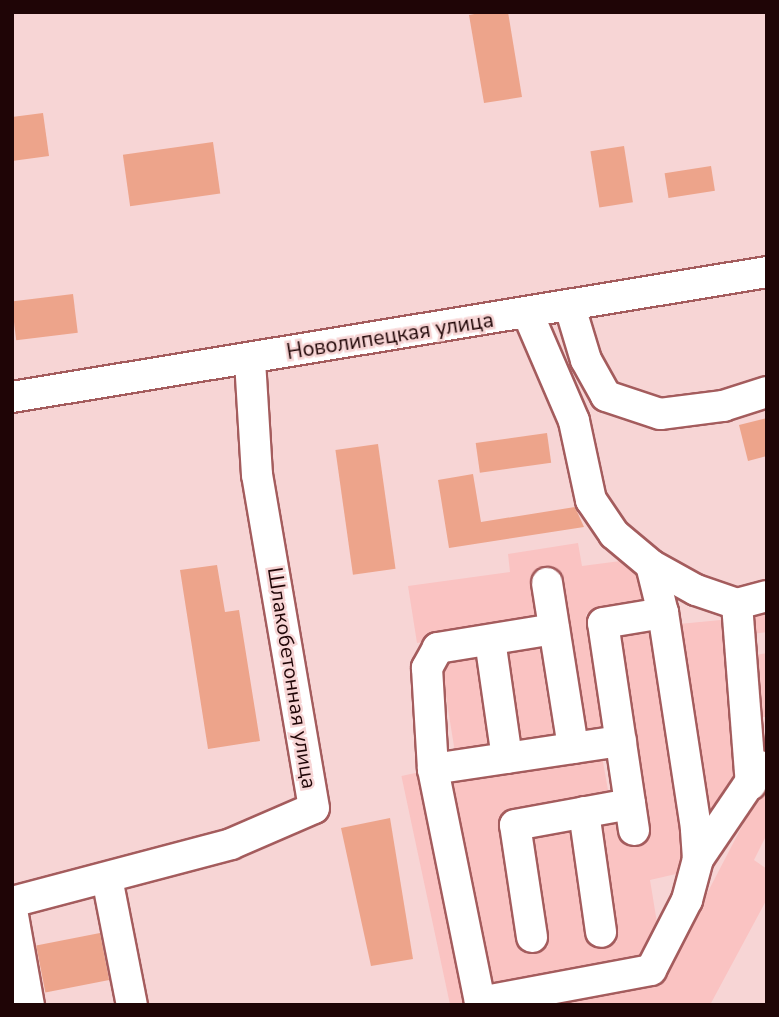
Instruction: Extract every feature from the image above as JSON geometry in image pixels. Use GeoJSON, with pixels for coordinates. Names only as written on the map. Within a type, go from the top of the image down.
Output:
{"type":"FeatureCollection","features":[{"type":"Feature","properties":{"kind":"street","name":"Новолипецкая улица"},"geometry":{"type":"LineString","coordinates":[[12,397],[528,314],[767,272]]}},
{"type":"Feature","properties":{"kind":"street"},"geometry":{"type":"LineString","coordinates":[[570,307],[586,360],[606,396],[660,414],[723,406],[767,392]]}},
{"type":"Feature","properties":{"kind":"street"},"geometry":{"type":"LineString","coordinates":[[528,314],[574,421],[591,500],[614,534],[651,565],[696,590],[737,604],[767,596]]}},
{"type":"Feature","properties":{"kind":"street","name":"Шлакобетонная улица"},"geometry":{"type":"LineString","coordinates":[[12,902],[231,844],[314,808],[257,475],[250,359]]}},
{"type":"Feature","properties":{"kind":"street"},"geometry":{"type":"LineString","coordinates":[[651,565],[663,613],[698,859]]}},
{"type":"Feature","properties":{"kind":"street"},"geometry":{"type":"LineString","coordinates":[[547,583],[573,748]]}},
{"type":"Feature","properties":{"kind":"street"},"geometry":{"type":"LineString","coordinates":[[737,604],[754,646],[751,784]]}},
{"type":"Feature","properties":{"kind":"street"},"geometry":{"type":"LineString","coordinates":[[532,937],[515,825],[584,812],[632,817],[603,623],[663,613]]}},
{"type":"Feature","properties":{"kind":"street"},"geometry":{"type":"LineString","coordinates":[[554,629],[438,648],[427,668],[433,769],[480,1002],[651,970],[687,900],[698,859],[751,784],[767,755]]}},
{"type":"Feature","properties":{"kind":"street"},"geometry":{"type":"LineString","coordinates":[[490,640],[506,758]]}},
{"type":"Feature","properties":{"kind":"street"},"geometry":{"type":"LineString","coordinates":[[433,769],[621,741]]}},
{"type":"Feature","properties":{"kind":"street"},"geometry":{"type":"LineString","coordinates":[[584,812],[601,932]]}},
{"type":"Feature","properties":{"kind":"street"},"geometry":{"type":"LineString","coordinates":[[107,878],[132,1005]]}},
{"type":"Feature","properties":{"kind":"street"},"geometry":{"type":"LineString","coordinates":[[12,910],[29,1005]]}},
{"type":"Feature","properties":{"kind":"shaded area"},"geometry":{"type":"Polygon","coordinates":[[[578,543],[582,566],[636,559],[643,606],[586,614],[603,733],[583,736],[559,570],[534,574],[542,625],[417,643],[408,586],[510,572],[508,554],[578,543]]]}},
{"type":"Feature","properties":{"kind":"shaded area"},"geometry":{"type":"Polygon","coordinates":[[[767,606],[767,632],[751,634],[748,609],[767,606]]]}},
{"type":"Feature","properties":{"kind":"shaded area"},"geometry":{"type":"Polygon","coordinates":[[[721,620],[740,788],[723,811],[706,815],[679,624],[721,620]]]}},
{"type":"Feature","properties":{"kind":"shaded area"},"geometry":{"type":"Polygon","coordinates":[[[655,624],[689,871],[650,880],[659,935],[624,970],[482,988],[451,778],[602,756],[609,796],[500,816],[521,952],[548,947],[531,833],[571,826],[588,945],[617,942],[596,821],[622,815],[626,844],[644,840],[616,628],[655,624]]]}},
{"type":"Feature","properties":{"kind":"shaded area"},"geometry":{"type":"Polygon","coordinates":[[[539,645],[555,746],[517,752],[501,651],[539,645]]]}},
{"type":"Feature","properties":{"kind":"shaded area"},"geometry":{"type":"Polygon","coordinates":[[[767,653],[767,717],[763,717],[756,655],[767,653]]]}},
{"type":"Feature","properties":{"kind":"shaded area"},"geometry":{"type":"Polygon","coordinates":[[[480,655],[495,751],[456,757],[440,661],[480,655]]]}},
{"type":"Feature","properties":{"kind":"shaded area"},"geometry":{"type":"Polygon","coordinates":[[[420,772],[469,1005],[450,1005],[401,776],[420,772]]]}},
{"type":"Feature","properties":{"kind":"shaded area"},"geometry":{"type":"Polygon","coordinates":[[[767,778],[767,834],[754,860],[767,869],[767,899],[710,1005],[536,1005],[659,986],[767,778]]]}},
{"type":"Feature","properties":{"kind":"building"},"geometry":{"type":"Polygon","coordinates":[[[508,12],[522,97],[484,103],[469,15],[508,12]]]}},
{"type":"Feature","properties":{"kind":"building"},"geometry":{"type":"Polygon","coordinates":[[[43,113],[49,156],[12,161],[12,117],[43,113]]]}},
{"type":"Feature","properties":{"kind":"building"},"geometry":{"type":"Polygon","coordinates":[[[213,142],[220,193],[130,206],[123,155],[213,142]]]}},
{"type":"Feature","properties":{"kind":"building"},"geometry":{"type":"Polygon","coordinates":[[[624,146],[633,202],[599,208],[590,151],[624,146]]]}},
{"type":"Feature","properties":{"kind":"building"},"geometry":{"type":"Polygon","coordinates":[[[711,166],[715,191],[668,198],[665,173],[711,166]]]}},
{"type":"Feature","properties":{"kind":"building"},"geometry":{"type":"Polygon","coordinates":[[[73,294],[78,333],[16,340],[12,301],[73,294]]]}},
{"type":"Feature","properties":{"kind":"building"},"geometry":{"type":"Polygon","coordinates":[[[767,418],[767,456],[748,461],[739,425],[767,418]]]}},
{"type":"Feature","properties":{"kind":"building"},"geometry":{"type":"Polygon","coordinates":[[[547,433],[551,463],[480,473],[476,443],[547,433]]]}},
{"type":"Feature","properties":{"kind":"building"},"geometry":{"type":"Polygon","coordinates":[[[378,444],[396,569],[353,575],[335,450],[378,444]]]}},
{"type":"Feature","properties":{"kind":"building"},"geometry":{"type":"Polygon","coordinates":[[[473,474],[481,522],[575,507],[584,527],[449,548],[438,480],[473,474]]]}},
{"type":"Feature","properties":{"kind":"building"},"geometry":{"type":"Polygon","coordinates":[[[217,565],[225,612],[239,610],[260,741],[208,749],[180,570],[217,565]]]}},
{"type":"Feature","properties":{"kind":"building"},"geometry":{"type":"Polygon","coordinates":[[[390,818],[413,959],[371,966],[341,828],[390,818]]]}},
{"type":"Feature","properties":{"kind":"building"},"geometry":{"type":"Polygon","coordinates":[[[100,933],[109,980],[45,993],[36,945],[100,933]]]}}]}
